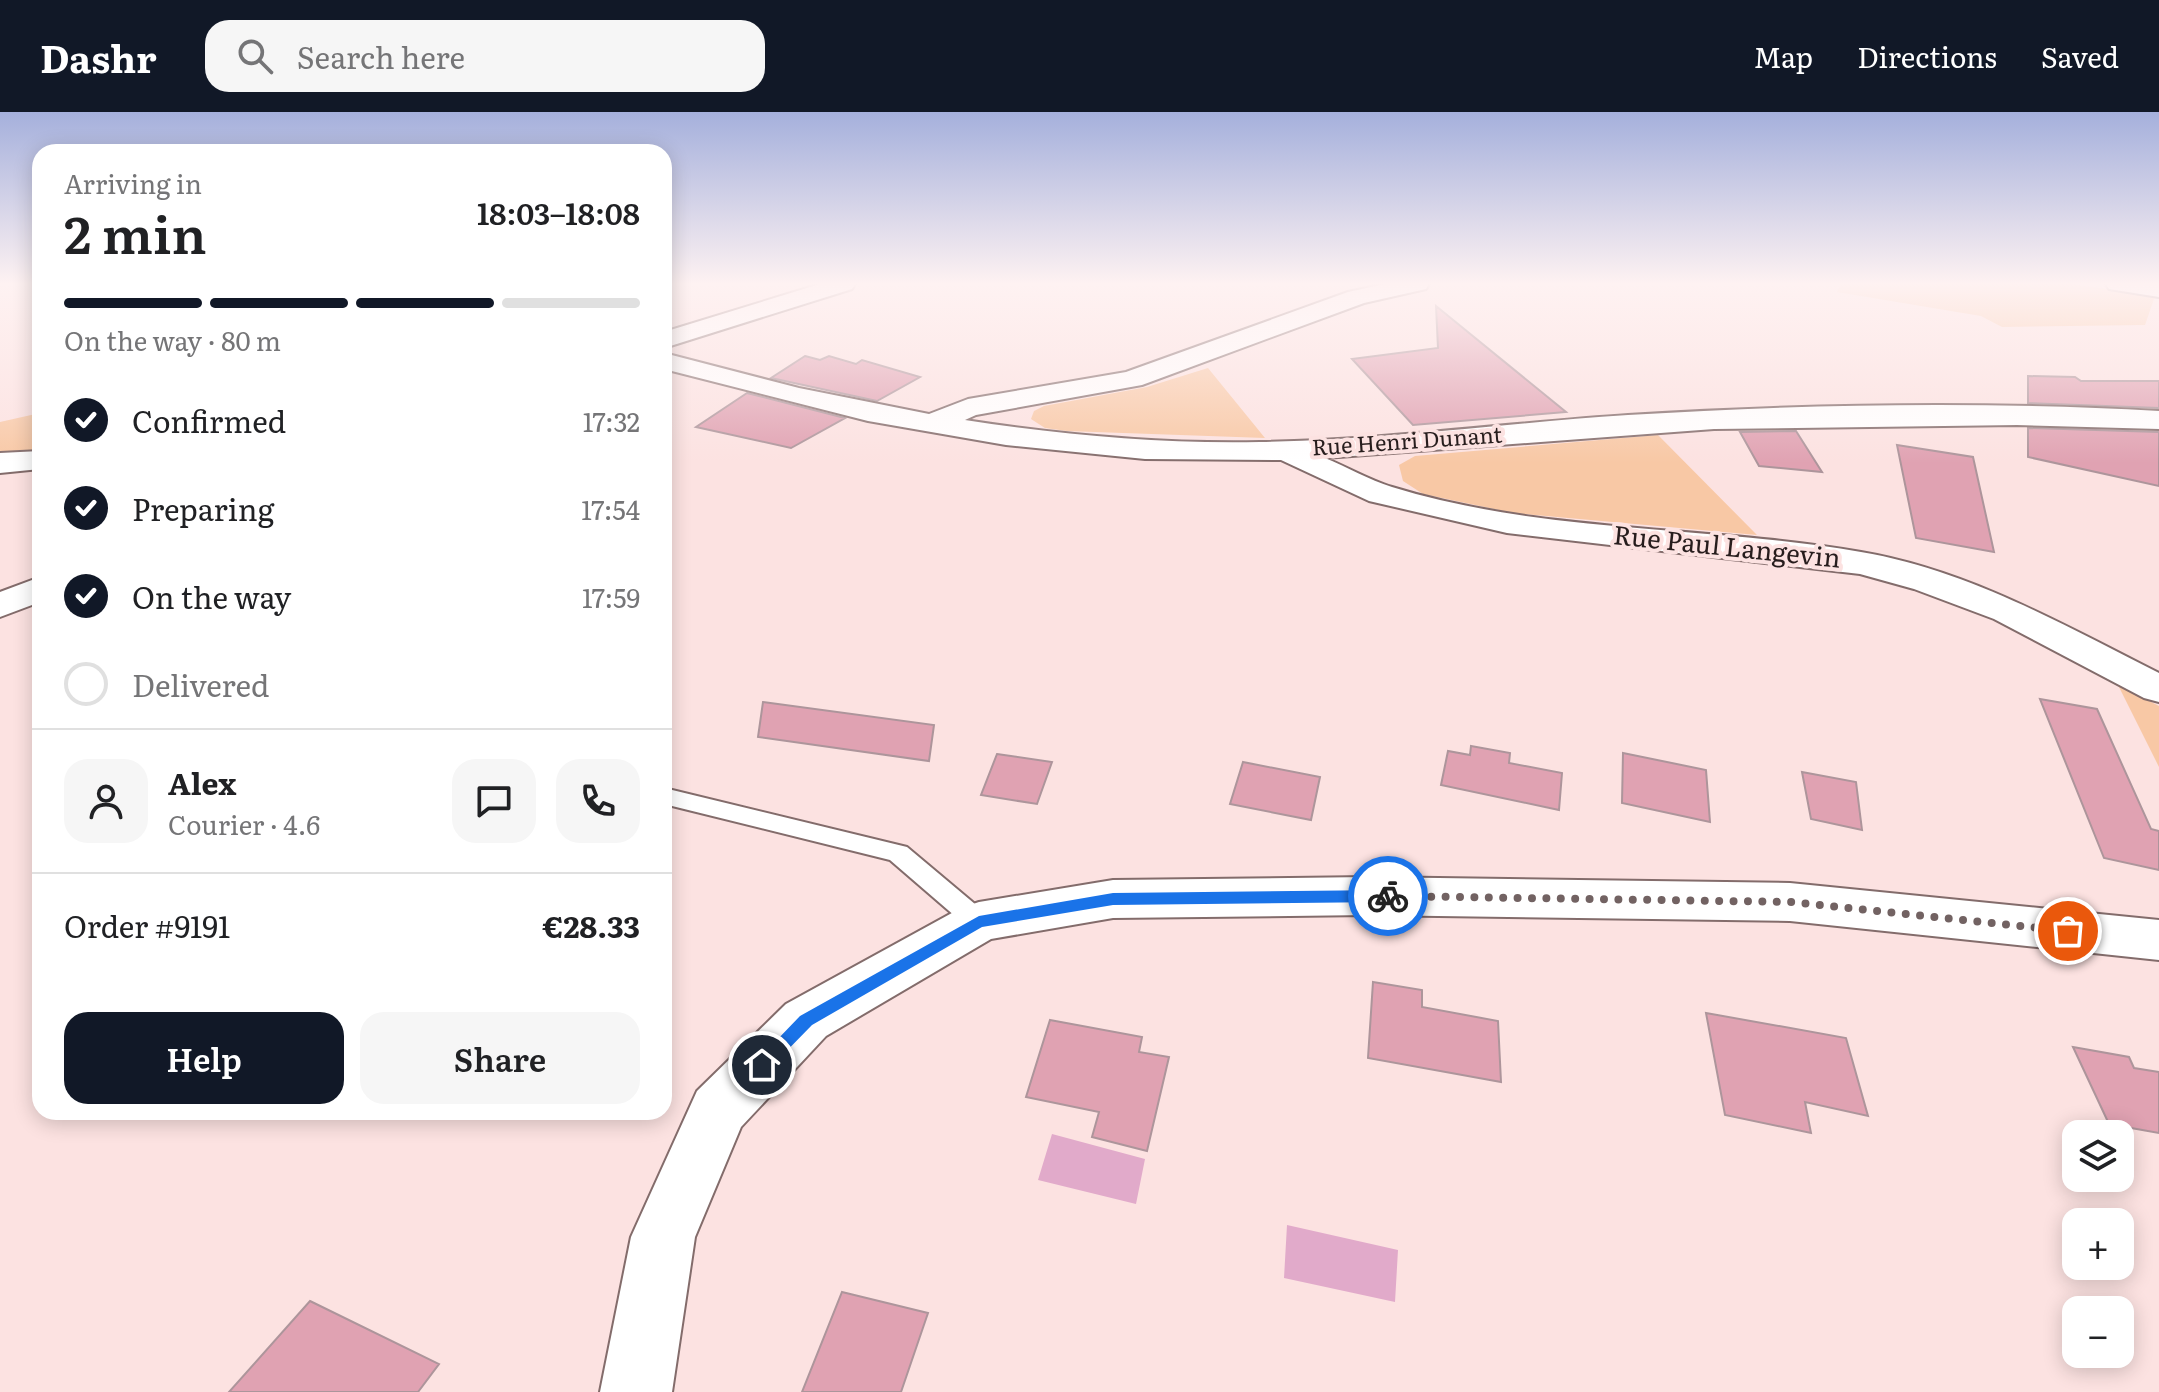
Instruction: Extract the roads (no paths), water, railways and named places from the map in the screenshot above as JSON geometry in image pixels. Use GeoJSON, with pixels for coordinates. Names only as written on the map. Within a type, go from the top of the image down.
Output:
{"type":"FeatureCollection","features":[{"type":"Feature","properties":{"kind":"street"},"geometry":{"type":"LineString","coordinates":[[933,424],[968,408],[1132,379],[1229,344]]}},
{"type":"Feature","properties":{"kind":"street","name":"Rue Henri Dunant"},"geometry":{"type":"LineString","coordinates":[[672,363],[933,424],[1075,446],[1215,452],[1349,448],[1585,427],[1751,417],[2099,416],[2159,420]]}},
{"type":"Feature","properties":{"kind":"street","name":"Rue Paul Langevin"},"geometry":{"type":"LineString","coordinates":[[1280,450],[1381,494],[1507,523],[1862,563],[1927,581],[2007,611],[2159,689]]}},
{"type":"Feature","properties":{"kind":"street"},"geometry":{"type":"LineString","coordinates":[[0,463],[32,461]]}},
{"type":"Feature","properties":{"kind":"street"},"geometry":{"type":"LineString","coordinates":[[0,606],[32,592]]}},
{"type":"Feature","properties":{"kind":"street"},"geometry":{"type":"LineString","coordinates":[[636,1392],[663,1237],[718,1110],[806,1020],[979,922],[1113,899],[1383,896],[1790,902],[2159,940]]}},
{"type":"Feature","properties":{"kind":"lane"},"geometry":{"type":"LineString","coordinates":[[672,798],[898,853],[979,922]]}}]}
